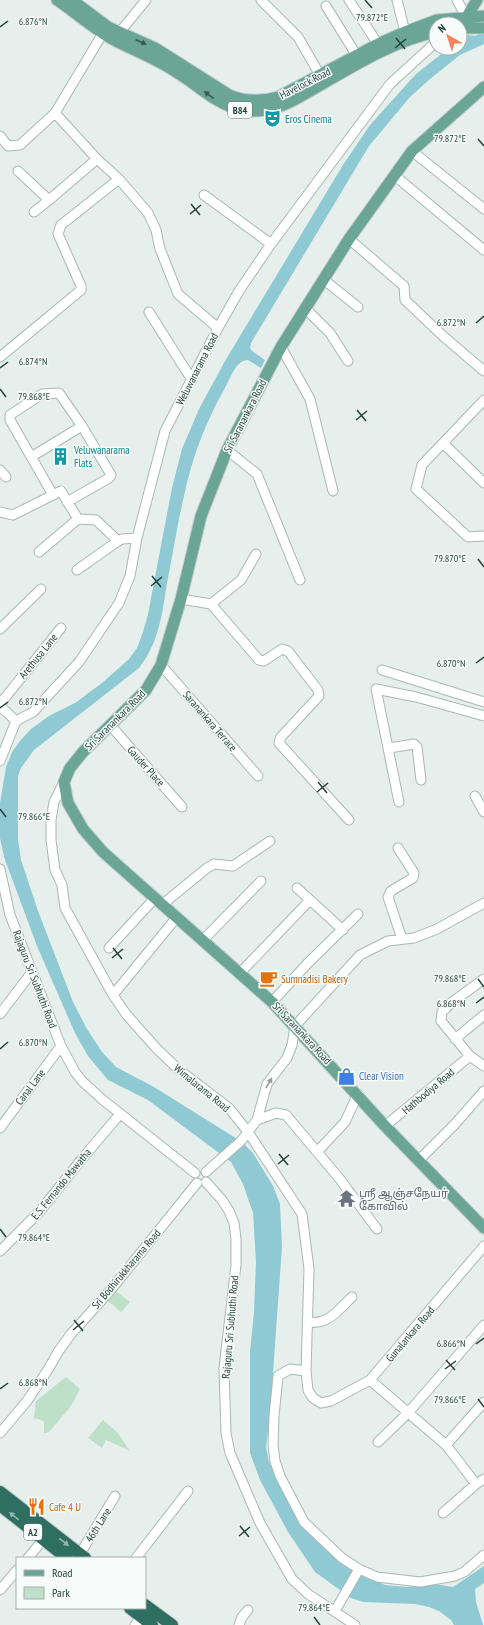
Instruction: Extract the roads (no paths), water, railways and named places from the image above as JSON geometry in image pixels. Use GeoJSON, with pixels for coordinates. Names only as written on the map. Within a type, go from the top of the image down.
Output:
{"type":"FeatureCollection","features":[{"type":"Feature","properties":{"kind":"highway","name":"A2"},"geometry":{"type":"LineString","coordinates":[[0,1492],[47,1535],[65,1557]]}},
{"type":"Feature","properties":{"kind":"highway","name":"A2"},"geometry":{"type":"LineString","coordinates":[[0,1505],[82,1556]]}},
{"type":"Feature","properties":{"kind":"highway"},"geometry":{"type":"LineString","coordinates":[[132,1609],[172,1625]]}},
{"type":"Feature","properties":{"kind":"highway"},"geometry":{"type":"LineString","coordinates":[[143,1614],[152,1625]]}},
{"type":"Feature","properties":{"kind":"main road","name":"Havelock Road"},"geometry":{"type":"LineString","coordinates":[[57,0],[103,33],[177,72],[224,104],[249,111],[258,111],[287,104],[382,52],[409,40],[428,34]]}},
{"type":"Feature","properties":{"kind":"main road","name":"Havelock Road"},"geometry":{"type":"LineString","coordinates":[[73,0],[108,27],[155,48],[216,88],[242,100],[266,101],[278,97],[378,44],[428,23]]}},
{"type":"Feature","properties":{"kind":"main road"},"geometry":{"type":"LineString","coordinates":[[468,16],[477,0]]}},
{"type":"Feature","properties":{"kind":"main road","name":"Havelock Road"},"geometry":{"type":"LineString","coordinates":[[468,18],[484,16]]}},
{"type":"Feature","properties":{"kind":"main road"},"geometry":{"type":"LineString","coordinates":[[468,28],[481,28]]}},
{"type":"Feature","properties":{"kind":"main road","name":"Sri Saranankara Road"},"geometry":{"type":"LineString","coordinates":[[484,87],[412,151],[349,239],[281,347],[227,450],[201,516],[181,599],[161,665],[146,690],[83,752],[70,768],[64,782],[68,803],[83,829],[102,852],[272,1002],[358,1094],[385,1126],[484,1228]]}},
{"type":"Feature","properties":{"kind":"street"},"geometry":{"type":"LineString","coordinates":[[119,33],[146,0]]}},
{"type":"Feature","properties":{"kind":"street"},"geometry":{"type":"LineString","coordinates":[[261,0],[298,37],[320,75]]}},
{"type":"Feature","properties":{"kind":"street"},"geometry":{"type":"LineString","coordinates":[[349,0],[378,44]]}},
{"type":"Feature","properties":{"kind":"street"},"geometry":{"type":"LineString","coordinates":[[397,0],[405,32]]}},
{"type":"Feature","properties":{"kind":"street"},"geometry":{"type":"LineString","coordinates":[[457,0],[466,16]]}},
{"type":"Feature","properties":{"kind":"street"},"geometry":{"type":"LineString","coordinates":[[326,6],[357,56]]}},
{"type":"Feature","properties":{"kind":"street"},"geometry":{"type":"LineString","coordinates":[[0,136],[8,146],[20,145],[55,113],[103,33]]}},
{"type":"Feature","properties":{"kind":"street","name":"Weluwanarama Road"},"geometry":{"type":"LineString","coordinates":[[16,721],[33,712],[79,662],[120,602],[130,576],[137,538],[165,431],[218,328],[239,291],[271,244],[390,84],[428,49]]}},
{"type":"Feature","properties":{"kind":"street"},"geometry":{"type":"LineString","coordinates":[[55,113],[97,159],[119,179],[148,213],[156,230],[160,249],[178,294],[218,328]]}},
{"type":"Feature","properties":{"kind":"street"},"geometry":{"type":"LineString","coordinates":[[412,151],[484,209]]}},
{"type":"Feature","properties":{"kind":"street"},"geometry":{"type":"LineString","coordinates":[[34,212],[97,159]]}},
{"type":"Feature","properties":{"kind":"street"},"geometry":{"type":"LineString","coordinates":[[18,171],[49,200]]}},
{"type":"Feature","properties":{"kind":"street"},"geometry":{"type":"LineString","coordinates":[[394,175],[484,250]]}},
{"type":"Feature","properties":{"kind":"street"},"geometry":{"type":"LineString","coordinates":[[0,357],[81,290],[81,286],[58,234],[60,225],[119,179]]}},
{"type":"Feature","properties":{"kind":"street"},"geometry":{"type":"LineString","coordinates":[[204,195],[271,244]]}},
{"type":"Feature","properties":{"kind":"street"},"geometry":{"type":"LineString","coordinates":[[349,239],[404,286],[405,300],[442,336],[484,371]]}},
{"type":"Feature","properties":{"kind":"street"},"geometry":{"type":"LineString","coordinates":[[323,279],[358,307]]}},
{"type":"Feature","properties":{"kind":"street"},"geometry":{"type":"LineString","coordinates":[[305,308],[330,333],[348,361]]}},
{"type":"Feature","properties":{"kind":"street"},"geometry":{"type":"LineString","coordinates":[[149,312],[192,380]]}},
{"type":"Feature","properties":{"kind":"street"},"geometry":{"type":"LineString","coordinates":[[281,347],[310,399],[333,491]]}},
{"type":"Feature","properties":{"kind":"street"},"geometry":{"type":"LineString","coordinates":[[53,495],[10,420],[10,414],[42,394],[59,392],[82,426],[110,475],[109,478],[67,502]]}},
{"type":"Feature","properties":{"kind":"street"},"geometry":{"type":"LineString","coordinates":[[484,400],[422,465],[416,488],[468,537],[484,536]]}},
{"type":"Feature","properties":{"kind":"street"},"geometry":{"type":"LineString","coordinates":[[31,457],[82,426]]}},
{"type":"Feature","properties":{"kind":"street"},"geometry":{"type":"LineString","coordinates":[[443,443],[484,484]]}},
{"type":"Feature","properties":{"kind":"street"},"geometry":{"type":"LineString","coordinates":[[227,450],[257,474],[300,580]]}},
{"type":"Feature","properties":{"kind":"street"},"geometry":{"type":"LineString","coordinates":[[0,512],[13,515],[61,491],[78,519]]}},
{"type":"Feature","properties":{"kind":"street"},"geometry":{"type":"LineString","coordinates":[[39,552],[78,519],[96,520],[118,541]]}},
{"type":"Feature","properties":{"kind":"street"},"geometry":{"type":"LineString","coordinates":[[76,570],[118,541],[122,539],[137,538]]}},
{"type":"Feature","properties":{"kind":"street"},"geometry":{"type":"LineString","coordinates":[[211,604],[241,580],[256,554]]}},
{"type":"Feature","properties":{"kind":"street"},"geometry":{"type":"LineString","coordinates":[[0,629],[41,589]]}},
{"type":"Feature","properties":{"kind":"street"},"geometry":{"type":"LineString","coordinates":[[181,599],[211,604],[259,660],[264,661],[282,650],[288,651],[318,690],[319,696],[281,737],[279,743],[349,820]]}},
{"type":"Feature","properties":{"kind":"street","name":"Arethusa Lane"},"geometry":{"type":"LineString","coordinates":[[0,705],[61,628]]}},
{"type":"Feature","properties":{"kind":"street","name":"Saranankara Terrace"},"geometry":{"type":"LineString","coordinates":[[161,665],[258,776]]}},
{"type":"Feature","properties":{"kind":"street"},"geometry":{"type":"LineString","coordinates":[[382,670],[484,702]]}},
{"type":"Feature","properties":{"kind":"street"},"geometry":{"type":"LineString","coordinates":[[400,802],[376,689],[416,697],[484,716]]}},
{"type":"Feature","properties":{"kind":"street"},"geometry":{"type":"LineString","coordinates":[[0,705],[16,721],[0,761]]}},
{"type":"Feature","properties":{"kind":"street","name":"Gauder Place"},"geometry":{"type":"LineString","coordinates":[[111,726],[182,807]]}},
{"type":"Feature","properties":{"kind":"street"},"geometry":{"type":"LineString","coordinates":[[389,748],[414,744],[417,747],[421,780]]}},
{"type":"Feature","properties":{"kind":"street","name":"Wimalarama Road"},"geometry":{"type":"LineString","coordinates":[[64,782],[54,802],[51,820],[51,840],[55,870],[62,884],[65,908],[113,996],[126,1014],[157,1049],[178,1069],[229,1108],[248,1132],[302,1214],[309,1269],[306,1371],[308,1390],[313,1398],[322,1403]]}},
{"type":"Feature","properties":{"kind":"street"},"geometry":{"type":"LineString","coordinates":[[475,796],[484,812]]}},
{"type":"Feature","properties":{"kind":"street"},"geometry":{"type":"LineString","coordinates":[[109,948],[159,901],[206,868],[214,864],[232,866],[270,841]]}},
{"type":"Feature","properties":{"kind":"street"},"geometry":{"type":"LineString","coordinates":[[398,848],[414,873],[413,878],[391,891],[388,897],[402,939]]}},
{"type":"Feature","properties":{"kind":"street","name":"Rajaguru Sri Subhuthi Road"},"geometry":{"type":"LineString","coordinates":[[1,875],[10,915],[67,1059],[83,1082],[120,1114],[195,1173]]}},
{"type":"Feature","properties":{"kind":"street"},"geometry":{"type":"LineString","coordinates":[[203,940],[261,881]]}},
{"type":"Feature","properties":{"kind":"street"},"geometry":{"type":"LineString","coordinates":[[297,888],[342,930]]}},
{"type":"Feature","properties":{"kind":"street"},"geometry":{"type":"LineString","coordinates":[[240,973],[310,900]]}},
{"type":"Feature","properties":{"kind":"street"},"geometry":{"type":"LineString","coordinates":[[206,1172],[241,1141],[257,1120],[267,1084],[287,1058],[292,1045],[295,1026],[360,955],[388,941],[414,938],[437,929],[484,903]]}},
{"type":"Feature","properties":{"kind":"street"},"geometry":{"type":"LineString","coordinates":[[272,1002],[307,964],[358,914]]}},
{"type":"Feature","properties":{"kind":"street"},"geometry":{"type":"LineString","coordinates":[[113,996],[176,917]]}},
{"type":"Feature","properties":{"kind":"street"},"geometry":{"type":"LineString","coordinates":[[0,1014],[32,972]]}},
{"type":"Feature","properties":{"kind":"street"},"geometry":{"type":"LineString","coordinates":[[484,979],[451,1003],[442,1012],[441,1020],[470,1056],[484,1066]]}},
{"type":"Feature","properties":{"kind":"street"},"geometry":{"type":"LineString","coordinates":[[455,1039],[484,1015]]}},
{"type":"Feature","properties":{"kind":"street","name":"Canal Lane"},"geometry":{"type":"LineString","coordinates":[[0,1128],[61,1046]]}},
{"type":"Feature","properties":{"kind":"street","name":"Hathbodiya Road"},"geometry":{"type":"LineString","coordinates":[[385,1126],[470,1056]]}},
{"type":"Feature","properties":{"kind":"street"},"geometry":{"type":"LineString","coordinates":[[419,1160],[455,1124],[484,1091]]}},
{"type":"Feature","properties":{"kind":"street"},"geometry":{"type":"LineString","coordinates":[[318,1152],[345,1122],[358,1094]]}},
{"type":"Feature","properties":{"kind":"street"},"geometry":{"type":"LineString","coordinates":[[257,1120],[276,1113],[286,1115],[318,1152],[377,1228]]}},
{"type":"Feature","properties":{"kind":"street","name":"E.S. Fernando Mawatha"},"geometry":{"type":"LineString","coordinates":[[0,1251],[40,1210],[120,1114]]}},
{"type":"Feature","properties":{"kind":"street"},"geometry":{"type":"LineString","coordinates":[[200,1170],[206,1172],[208,1176],[201,1183],[194,1177],[195,1173],[200,1170]]}},
{"type":"Feature","properties":{"kind":"street","name":"Rajaguru Sri Subhuthi Road"},"geometry":{"type":"LineString","coordinates":[[201,1183],[222,1200],[229,1211],[234,1223],[236,1239],[236,1265],[224,1368],[226,1433],[230,1453],[260,1523],[292,1579],[308,1594],[355,1625]]}},
{"type":"Feature","properties":{"kind":"street","name":"Sri Bodhirukkharama Road"},"geometry":{"type":"LineString","coordinates":[[0,1433],[27,1401],[71,1334],[88,1313],[109,1292],[201,1183]]}},
{"type":"Feature","properties":{"kind":"street","name":"Gunalankara Road"},"geometry":{"type":"LineString","coordinates":[[322,1403],[331,1401],[370,1380],[484,1246]]}},
{"type":"Feature","properties":{"kind":"street"},"geometry":{"type":"LineString","coordinates":[[308,1322],[323,1322],[352,1297]]}},
{"type":"Feature","properties":{"kind":"street"},"geometry":{"type":"LineString","coordinates":[[378,1442],[408,1413],[484,1325]]}},
{"type":"Feature","properties":{"kind":"street"},"geometry":{"type":"LineString","coordinates":[[306,1371],[290,1369],[278,1376],[273,1445],[277,1468],[304,1522],[342,1558],[359,1569],[377,1577],[420,1582],[443,1579],[459,1574],[484,1555]]}},
{"type":"Feature","properties":{"kind":"street"},"geometry":{"type":"LineString","coordinates":[[370,1380],[446,1445],[480,1482],[443,1514]]}},
{"type":"Feature","properties":{"kind":"street"},"geometry":{"type":"LineString","coordinates":[[446,1445],[484,1402]]}},
{"type":"Feature","properties":{"kind":"street"},"geometry":{"type":"LineString","coordinates":[[137,1557],[188,1491]]}},
{"type":"Feature","properties":{"kind":"street","name":"46th Lane"},"geometry":{"type":"LineString","coordinates":[[82,1556],[115,1496]]}},
{"type":"Feature","properties":{"kind":"street"},"geometry":{"type":"LineString","coordinates":[[29,1557],[47,1535]]}},
{"type":"Feature","properties":{"kind":"street"},"geometry":{"type":"LineString","coordinates":[[334,1611],[359,1569]]}},
{"type":"Feature","properties":{"kind":"street"},"geometry":{"type":"LineString","coordinates":[[0,1590],[16,1571]]}},
{"type":"Feature","properties":{"kind":"street"},"geometry":{"type":"LineString","coordinates":[[239,1625],[242,1617],[248,1610]]}},
{"type":"Feature","properties":{"kind":"water"},"geometry":{"type":"Polygon","coordinates":[[[468,35],[476,36],[484,40],[484,44],[468,51],[468,35]]]}},
{"type":"Feature","properties":{"kind":"water"},"geometry":{"type":"Polygon","coordinates":[[[439,56],[459,56],[410,97],[369,146],[251,343],[250,348],[252,351],[265,360],[261,368],[248,360],[240,363],[232,374],[212,412],[191,467],[179,518],[159,628],[151,648],[139,668],[34,750],[21,768],[18,776],[18,839],[21,860],[38,911],[73,1002],[87,1029],[102,1052],[116,1067],[154,1087],[242,1142],[253,1153],[273,1186],[280,1204],[282,1247],[270,1414],[266,1447],[269,1462],[293,1510],[316,1541],[357,1572],[385,1585],[407,1587],[435,1584],[453,1587],[484,1566],[484,1583],[475,1589],[476,1602],[483,1625],[454,1625],[451,1620],[439,1611],[415,1604],[363,1602],[351,1598],[315,1572],[288,1532],[260,1480],[250,1453],[250,1352],[254,1312],[256,1262],[253,1213],[243,1184],[231,1162],[148,1100],[108,1080],[88,1056],[75,1033],[37,946],[4,857],[0,838],[0,803],[6,767],[12,752],[31,729],[49,716],[75,703],[102,683],[129,659],[137,648],[148,614],[172,488],[182,449],[199,409],[225,361],[343,165],[370,125],[416,74],[439,56]]]}},
{"type":"Feature","properties":{"kind":"waterway"},"geometry":{"type":"LineString","coordinates":[[468,44],[484,36]]}},
{"type":"Feature","properties":{"kind":"place","name":"Eros Cinema"},"geometry":{"type":"Point","coordinates":[272,119]}},
{"type":"Feature","properties":{"kind":"place","name":"Veluwanarama Flats"},"geometry":{"type":"Point","coordinates":[61,456]}},
{"type":"Feature","properties":{"kind":"place","name":"Sumnadisi Bakery"},"geometry":{"type":"Point","coordinates":[268,979]}},
{"type":"Feature","properties":{"kind":"place","name":"Clear Vision"},"geometry":{"type":"Point","coordinates":[346,1076]}},
{"type":"Feature","properties":{"kind":"place","name":"ஸ்ரீ ஆஞ்சநேயர் கோவில்"},"geometry":{"type":"Point","coordinates":[346,1199]}},
{"type":"Feature","properties":{"kind":"place","name":"Cafe 4 U"},"geometry":{"type":"Point","coordinates":[36,1507]}}]}
